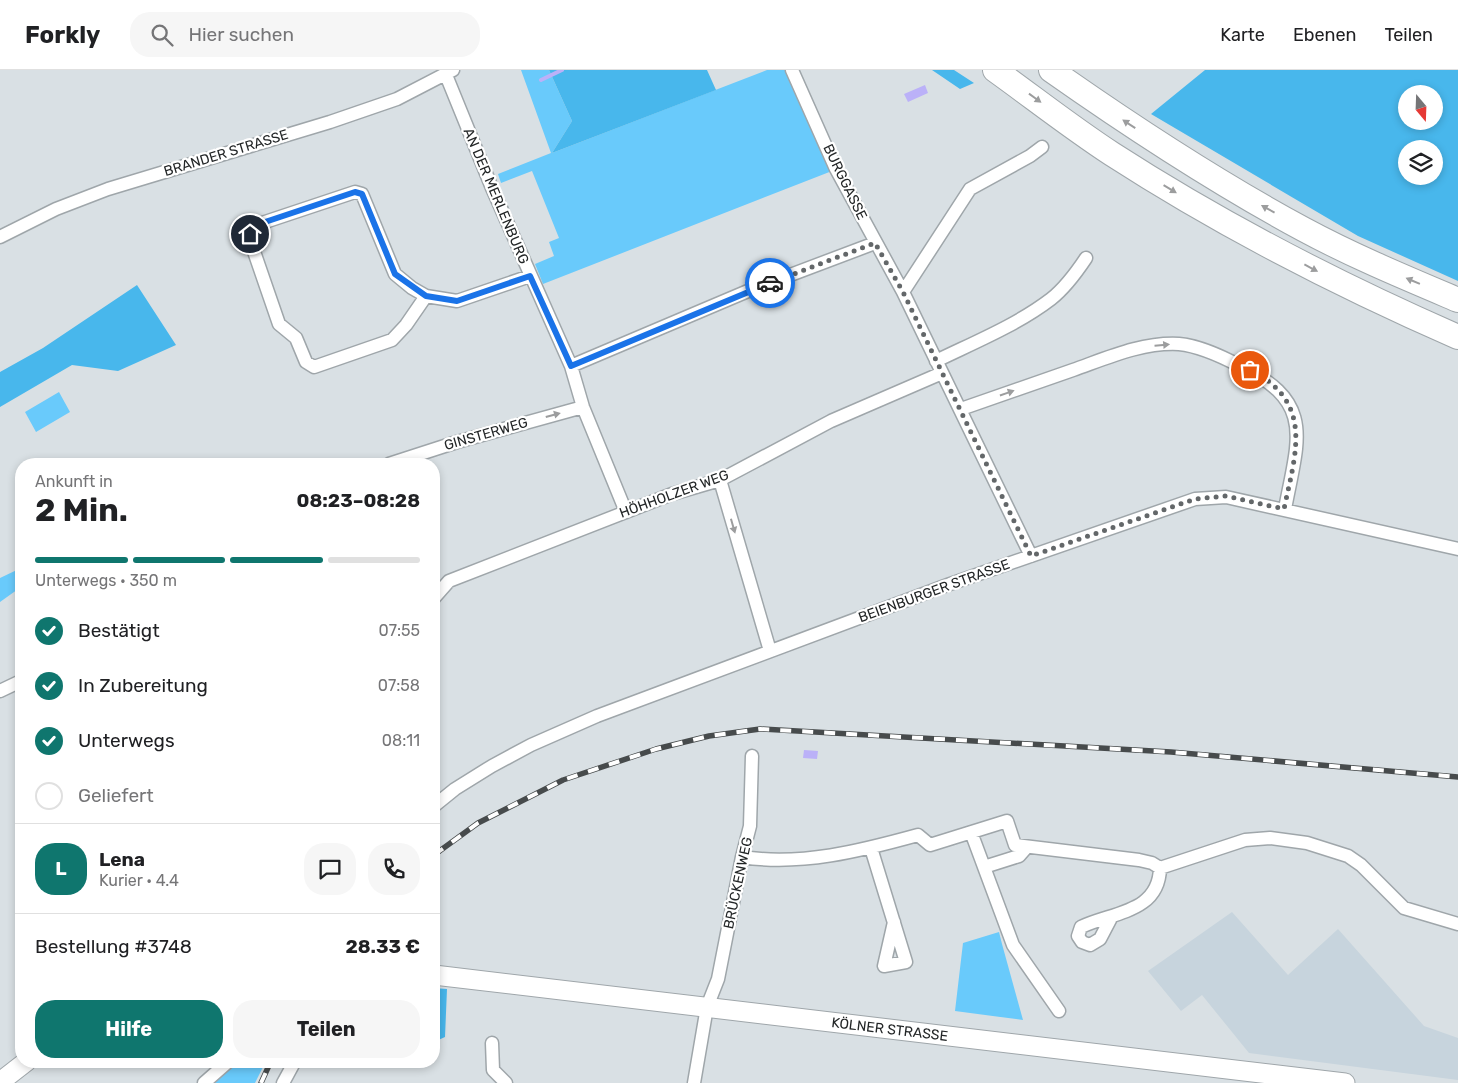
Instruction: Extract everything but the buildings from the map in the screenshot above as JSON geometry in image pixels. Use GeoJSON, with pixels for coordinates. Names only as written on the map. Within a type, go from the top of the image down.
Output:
{"type":"FeatureCollection","features":[{"type":"Feature","properties":{"kind":"highway"},"geometry":{"type":"LineString","coordinates":[[995,70],[1112,154],[1222,220],[1367,297],[1458,337]]}},
{"type":"Feature","properties":{"kind":"highway"},"geometry":{"type":"LineString","coordinates":[[1051,70],[1126,122],[1280,216],[1380,266],[1458,300]]}},
{"type":"Feature","properties":{"kind":"main road","name":"KÖLNER STRASSE"},"geometry":{"type":"LineString","coordinates":[[440,976],[1345,1083]]}},
{"type":"Feature","properties":{"kind":"main road"},"geometry":{"type":"LineString","coordinates":[[0,1082],[18,1068]]}},
{"type":"Feature","properties":{"kind":"street","name":"BURGGASSE"},"geometry":{"type":"LineString","coordinates":[[792,70],[836,169],[903,292],[1031,556]]}},
{"type":"Feature","properties":{"kind":"street","name":"BRANDER STRASSE"},"geometry":{"type":"LineString","coordinates":[[0,237],[56,209],[108,189],[330,122],[397,99],[449,73]]}},
{"type":"Feature","properties":{"kind":"street","name":"AN DER MERLENBURG"},"geometry":{"type":"LineString","coordinates":[[449,73],[530,276],[571,366],[583,407],[626,512]]}},
{"type":"Feature","properties":{"kind":"street"},"geometry":{"type":"LineString","coordinates":[[903,292],[970,189],[1030,156],[1042,147]]}},
{"type":"Feature","properties":{"kind":"street"},"geometry":{"type":"LineString","coordinates":[[426,296],[406,325],[392,340],[324,365],[314,366],[306,362],[296,338],[279,324],[249,237],[251,230],[265,222],[355,192],[362,194],[395,274],[426,296],[457,301],[530,276]]}},
{"type":"Feature","properties":{"kind":"street"},"geometry":{"type":"LineString","coordinates":[[571,366],[748,292],[875,243]]}},
{"type":"Feature","properties":{"kind":"street"},"geometry":{"type":"LineString","coordinates":[[939,367],[1052,298],[1071,280],[1086,258]]}},
{"type":"Feature","properties":{"kind":"street"},"geometry":{"type":"LineString","coordinates":[[961,409],[1126,352],[1164,344],[1198,348],[1264,377],[1288,400],[1297,431],[1296,450],[1284,509]]}},
{"type":"Feature","properties":{"kind":"street","name":"HÖHHOLZER WEG"},"geometry":{"type":"LineString","coordinates":[[440,591],[449,581],[672,494],[720,480],[831,421],[939,367]]}},
{"type":"Feature","properties":{"kind":"street","name":"GINSTERWEG"},"geometry":{"type":"LineString","coordinates":[[408,458],[457,442],[583,407]]}},
{"type":"Feature","properties":{"kind":"street"},"geometry":{"type":"LineString","coordinates":[[720,480],[770,651]]}},
{"type":"Feature","properties":{"kind":"street","name":"BEIENBURGER STRASSE"},"geometry":{"type":"LineString","coordinates":[[440,801],[455,789],[531,745],[597,716],[1031,556],[1195,499],[1226,496],[1458,549]]}},
{"type":"Feature","properties":{"kind":"street"},"geometry":{"type":"LineString","coordinates":[[0,691],[15,684]]}},
{"type":"Feature","properties":{"kind":"street","name":"BRÜCKENWEG"},"geometry":{"type":"LineString","coordinates":[[694,1083],[707,1007],[718,979],[750,826],[752,756]]}},
{"type":"Feature","properties":{"kind":"street"},"geometry":{"type":"LineString","coordinates":[[742,857],[763,860],[800,859],[871,848],[918,835],[930,845],[1007,821],[1015,845],[1026,848],[1139,860],[1152,863],[1160,868]]}},
{"type":"Feature","properties":{"kind":"street"},"geometry":{"type":"LineString","coordinates":[[971,832],[1013,945],[1059,1011]]}},
{"type":"Feature","properties":{"kind":"street"},"geometry":{"type":"LineString","coordinates":[[1160,868],[1245,840],[1270,838],[1307,843],[1348,856],[1361,865],[1404,908],[1458,924]]}},
{"type":"Feature","properties":{"kind":"street"},"geometry":{"type":"LineString","coordinates":[[871,848],[894,922]]}},
{"type":"Feature","properties":{"kind":"street"},"geometry":{"type":"LineString","coordinates":[[984,868],[1019,856],[1026,848]]}},
{"type":"Feature","properties":{"kind":"street"},"geometry":{"type":"LineString","coordinates":[[1111,918],[1151,897],[1160,879],[1160,868]]}},
{"type":"Feature","properties":{"kind":"street"},"geometry":{"type":"LineString","coordinates":[[492,1043],[493,1070],[507,1083]]}},
{"type":"Feature","properties":{"kind":"street"},"geometry":{"type":"LineString","coordinates":[[204,1083],[221,1068]]}},
{"type":"Feature","properties":{"kind":"street"},"geometry":{"type":"LineString","coordinates":[[283,1083],[291,1068]]}},
{"type":"Feature","properties":{"kind":"shaded area"},"geometry":{"type":"Polygon","coordinates":[[[521,70],[549,70],[572,121],[552,153],[767,70],[788,70],[832,171],[543,284],[535,264],[554,256],[549,242],[559,238],[532,171],[501,183],[498,174],[551,153],[521,70]]]}},
{"type":"Feature","properties":{"kind":"shaded area"},"geometry":{"type":"Polygon","coordinates":[[[549,70],[707,70],[716,90],[552,153],[572,121],[549,70]]]}},
{"type":"Feature","properties":{"kind":"shaded area"},"geometry":{"type":"Polygon","coordinates":[[[932,70],[954,70],[974,83],[960,89],[932,70]]]}},
{"type":"Feature","properties":{"kind":"shaded area"},"geometry":{"type":"Polygon","coordinates":[[[1205,70],[1458,70],[1458,281],[1358,236],[1151,114],[1205,70]]]}},
{"type":"Feature","properties":{"kind":"shaded area"},"geometry":{"type":"Polygon","coordinates":[[[925,85],[928,93],[908,102],[904,94],[925,85]]]}},
{"type":"Feature","properties":{"kind":"shaded area"},"geometry":{"type":"Polygon","coordinates":[[[137,285],[176,345],[118,371],[72,365],[0,407],[0,372],[43,348],[137,285]]]}},
{"type":"Feature","properties":{"kind":"shaded area"},"geometry":{"type":"Polygon","coordinates":[[[59,392],[70,412],[36,432],[25,412],[59,392]]]}},
{"type":"Feature","properties":{"kind":"shaded area"},"geometry":{"type":"Polygon","coordinates":[[[15,571],[15,591],[0,602],[0,578],[15,571]]]}},
{"type":"Feature","properties":{"kind":"shaded area"},"geometry":{"type":"Polygon","coordinates":[[[804,750],[818,751],[817,759],[803,758],[804,750]]]}},
{"type":"Feature","properties":{"kind":"shaded area"},"geometry":{"type":"Polygon","coordinates":[[[1232,912],[1288,975],[1338,929],[1424,1026],[1458,1038],[1458,1080],[1249,1053],[1202,995],[1181,1011],[1148,971],[1232,912]]]}},
{"type":"Feature","properties":{"kind":"shaded area"},"geometry":{"type":"Polygon","coordinates":[[[999,932],[1023,1020],[955,1011],[963,943],[999,932]]]}},
{"type":"Feature","properties":{"kind":"shaded area"},"geometry":{"type":"Polygon","coordinates":[[[440,988],[447,989],[445,1037],[440,1039],[440,988]]]}},
{"type":"Feature","properties":{"kind":"shaded area"},"geometry":{"type":"Polygon","coordinates":[[[228,1068],[262,1068],[255,1083],[211,1083],[228,1068]]]}},
{"type":"Feature","properties":{"kind":"waterway"},"geometry":{"type":"LineString","coordinates":[[541,80],[562,70]]}},
{"type":"Feature","properties":{"kind":"railway"},"geometry":{"type":"LineString","coordinates":[[440,851],[478,823],[563,780],[656,749],[709,736],[760,729],[1171,752],[1458,777]]}},
{"type":"Feature","properties":{"kind":"railway"},"geometry":{"type":"LineString","coordinates":[[261,1083],[268,1068]]}},
{"type":"Feature","properties":{"kind":"way so far"},"geometry":{"type":"LineString","coordinates":[[770,283],[875,243],[903,292],[1031,556],[1195,499],[1226,496],[1284,509],[1296,450],[1297,431],[1294,414],[1288,400],[1278,389],[1264,377],[1250,370]]}},
{"type":"Feature","properties":{"kind":"route"},"geometry":{"type":"LineString","coordinates":[[250,234],[251,230],[256,226],[265,222],[355,192],[362,194],[368,203],[395,274],[412,288],[426,296],[457,301],[530,276],[571,366],[770,283]]}}]}
